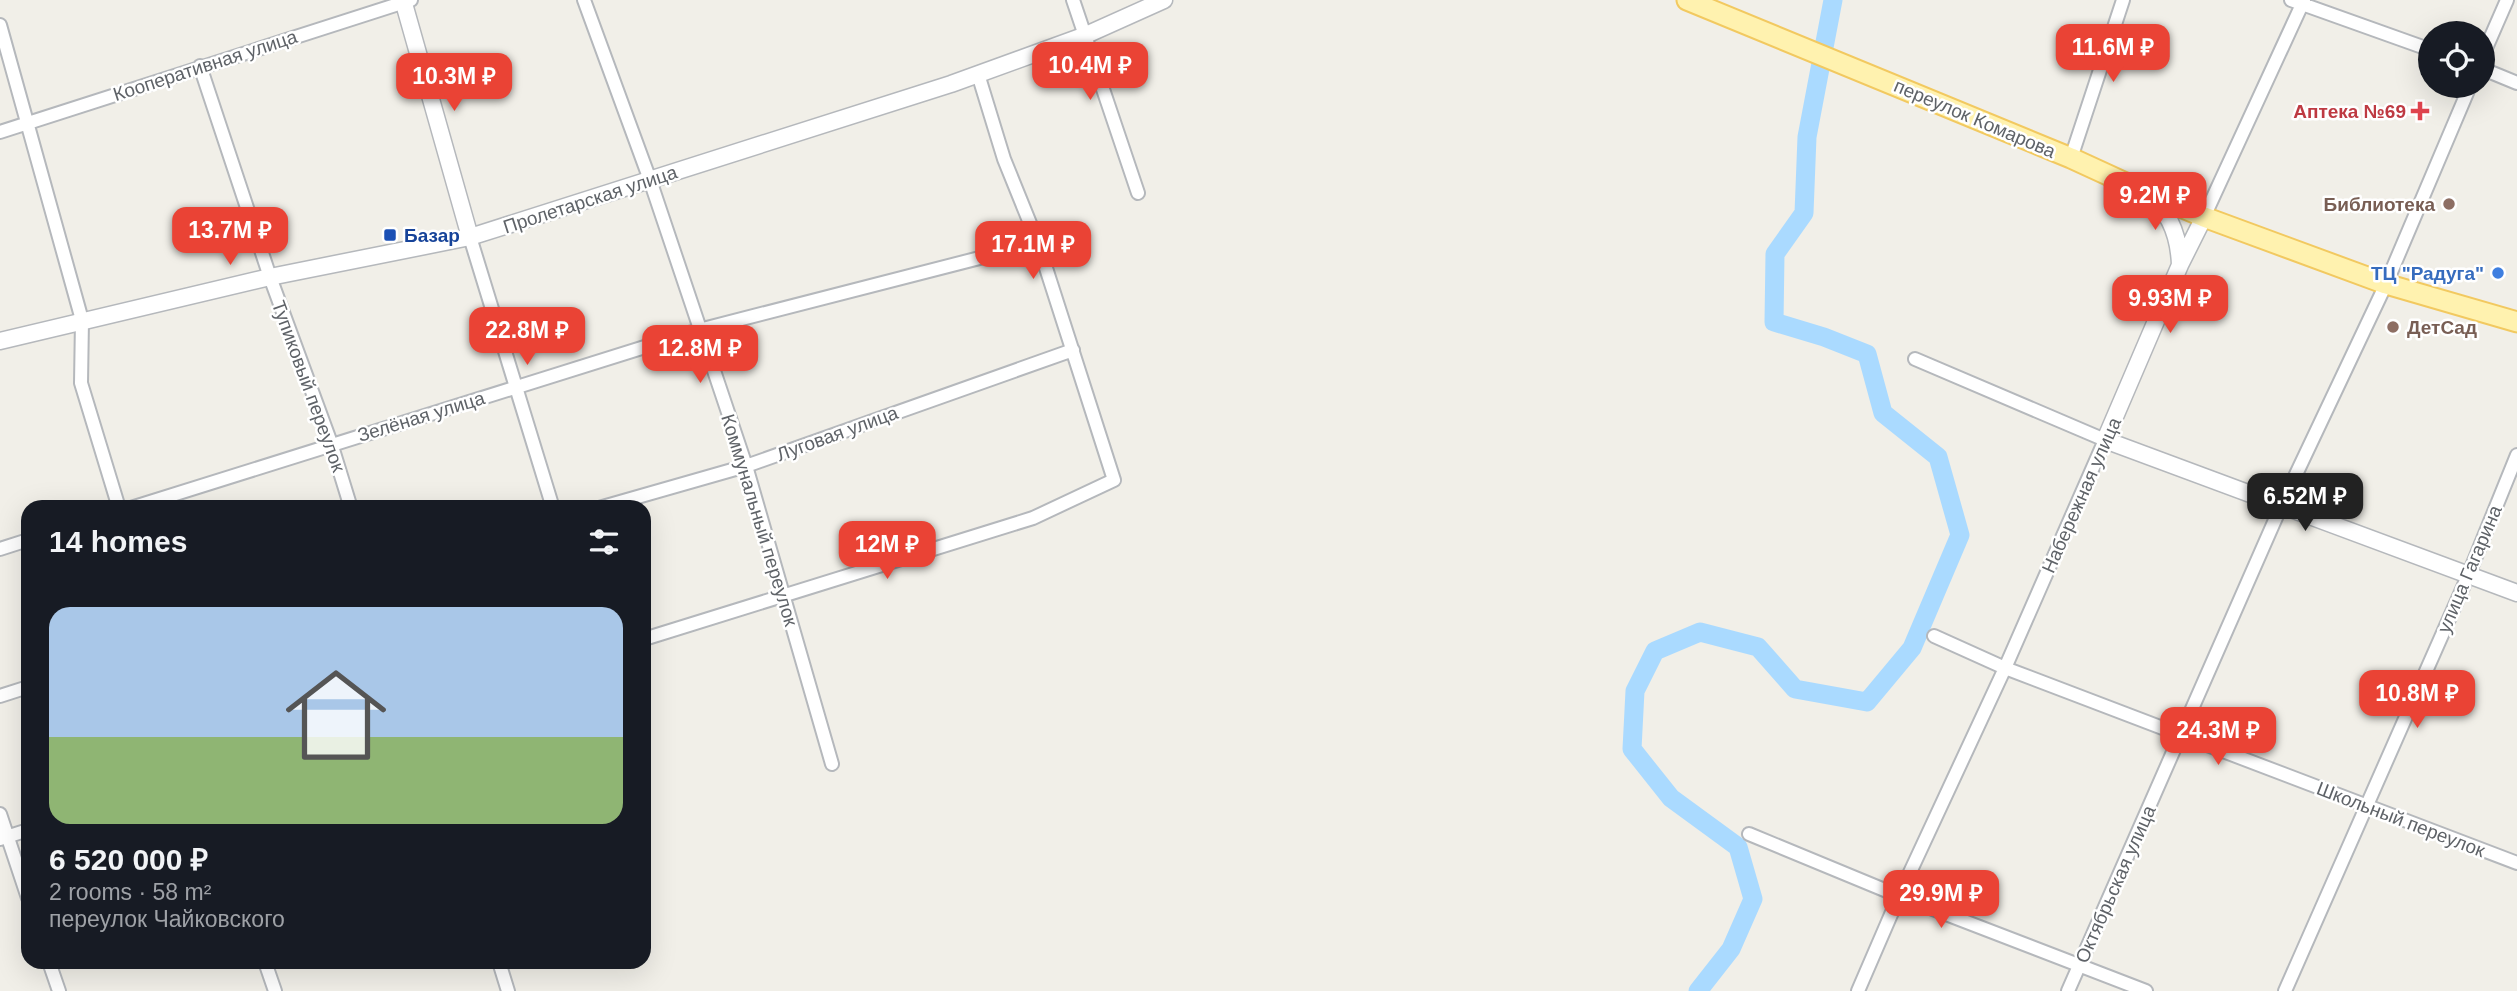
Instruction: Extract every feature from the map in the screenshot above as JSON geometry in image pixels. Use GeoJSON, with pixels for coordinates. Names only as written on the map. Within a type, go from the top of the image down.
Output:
{"type":"FeatureCollection","features":[{"type":"Feature","properties":{"kind":"main road","name":"переулок Комарова"},"geometry":{"type":"LineString","coordinates":[[1687,0],[1866,72],[2204,216],[2386,284],[2517,322]]}},
{"type":"Feature","properties":{"kind":"street","name":"Коммунальный переулок"},"geometry":{"type":"LineString","coordinates":[[584,0],[650,180],[746,466],[832,764]]}},
{"type":"Feature","properties":{"kind":"street"},"geometry":{"type":"LineString","coordinates":[[1073,0],[1138,193]]}},
{"type":"Feature","properties":{"kind":"street","name":"Пролетарская улица"},"geometry":{"type":"LineString","coordinates":[[0,341],[270,277],[470,237],[978,74],[1086,34],[1164,0]]}},
{"type":"Feature","properties":{"kind":"street"},"geometry":{"type":"LineString","coordinates":[[2071,158],[2123,0]]}},
{"type":"Feature","properties":{"kind":"street"},"geometry":{"type":"LineString","coordinates":[[2495,28],[2507,0]]}},
{"type":"Feature","properties":{"kind":"street"},"geometry":{"type":"LineString","coordinates":[[406,1],[470,237],[551,500]]}},
{"type":"Feature","properties":{"kind":"street","name":"Кооперативная улица"},"geometry":{"type":"LineString","coordinates":[[0,132],[406,1]]}},
{"type":"Feature","properties":{"kind":"street"},"geometry":{"type":"LineString","coordinates":[[2299,1],[2418,45]]}},
{"type":"Feature","properties":{"kind":"street","name":"Набережная улица"},"geometry":{"type":"LineString","coordinates":[[1858,991],[2005,668],[2180,265],[2299,1]]}},
{"type":"Feature","properties":{"kind":"street"},"geometry":{"type":"LineString","coordinates":[[0,25],[82,320],[81,383],[117,500]]}},
{"type":"Feature","properties":{"kind":"street","name":"Тупиковый переулок"},"geometry":{"type":"LineString","coordinates":[[200,66],[349,500]]}},
{"type":"Feature","properties":{"kind":"street"},"geometry":{"type":"LineString","coordinates":[[651,637],[1032,518],[1114,480],[1038,243],[1004,159],[978,74]]}},
{"type":"Feature","properties":{"kind":"street"},"geometry":{"type":"LineString","coordinates":[[2495,74],[2517,83]]}},
{"type":"Feature","properties":{"kind":"street","name":"Октябрьская улица"},"geometry":{"type":"LineString","coordinates":[[2068,991],[2282,504],[2386,284],[2465,98]]}},
{"type":"Feature","properties":{"kind":"street"},"geometry":{"type":"LineString","coordinates":[[2145,192],[2172,223],[2180,265]]}},
{"type":"Feature","properties":{"kind":"street","name":"Зелёная улица"},"geometry":{"type":"LineString","coordinates":[[156,500],[699,330],[1038,243]]}},
{"type":"Feature","properties":{"kind":"street","name":"Луговая улица"},"geometry":{"type":"LineString","coordinates":[[627,500],[746,466],[1073,350]]}},
{"type":"Feature","properties":{"kind":"street"},"geometry":{"type":"LineString","coordinates":[[1914,359],[2105,440],[2517,593]]}},
{"type":"Feature","properties":{"kind":"street","name":"улица Гагарина"},"geometry":{"type":"LineString","coordinates":[[2285,991],[2468,576],[2517,455]]}},
{"type":"Feature","properties":{"kind":"street"},"geometry":{"type":"LineString","coordinates":[[0,548],[21,542]]}},
{"type":"Feature","properties":{"kind":"street","name":"Школьный переулок"},"geometry":{"type":"LineString","coordinates":[[1934,636],[2005,668],[2517,863]]}},
{"type":"Feature","properties":{"kind":"street"},"geometry":{"type":"LineString","coordinates":[[0,696],[21,689]]}},
{"type":"Feature","properties":{"kind":"street"},"geometry":{"type":"LineString","coordinates":[[0,814],[4,838],[21,880]]}},
{"type":"Feature","properties":{"kind":"street"},"geometry":{"type":"LineString","coordinates":[[4,838],[21,832]]}},
{"type":"Feature","properties":{"kind":"street"},"geometry":{"type":"LineString","coordinates":[[1749,834],[1899,896],[2146,991]]}},
{"type":"Feature","properties":{"kind":"street"},"geometry":{"type":"LineString","coordinates":[[51,969],[58,991]]}},
{"type":"Feature","properties":{"kind":"street"},"geometry":{"type":"LineString","coordinates":[[267,969],[275,991]]}},
{"type":"Feature","properties":{"kind":"street"},"geometry":{"type":"LineString","coordinates":[[501,969],[508,991]]}},
{"type":"Feature","properties":{"kind":"waterway"},"geometry":{"type":"LineString","coordinates":[[1698,991],[1731,949],[1753,899],[1738,847],[1671,798],[1632,749],[1635,691],[1655,651],[1700,632],[1758,647],[1795,689],[1867,702],[1912,648],[1960,535],[1938,457],[1883,413],[1867,354],[1774,322],[1775,254],[1804,213],[1807,137],[1833,0]]}},
{"type":"Feature","properties":{"kind":"place","name":"Аптека №69"},"geometry":{"type":"Point","coordinates":[2420,111]}},
{"type":"Feature","properties":{"kind":"place","name":"Библиотека"},"geometry":{"type":"Point","coordinates":[2449,204]}},
{"type":"Feature","properties":{"kind":"place","name":"Базар"},"geometry":{"type":"Point","coordinates":[390,235]}},
{"type":"Feature","properties":{"kind":"place","name":"ТЦ \"Радуга\""},"geometry":{"type":"Point","coordinates":[2498,273]}},
{"type":"Feature","properties":{"kind":"place","name":"ДетСад"},"geometry":{"type":"Point","coordinates":[2393,327]}}]}
